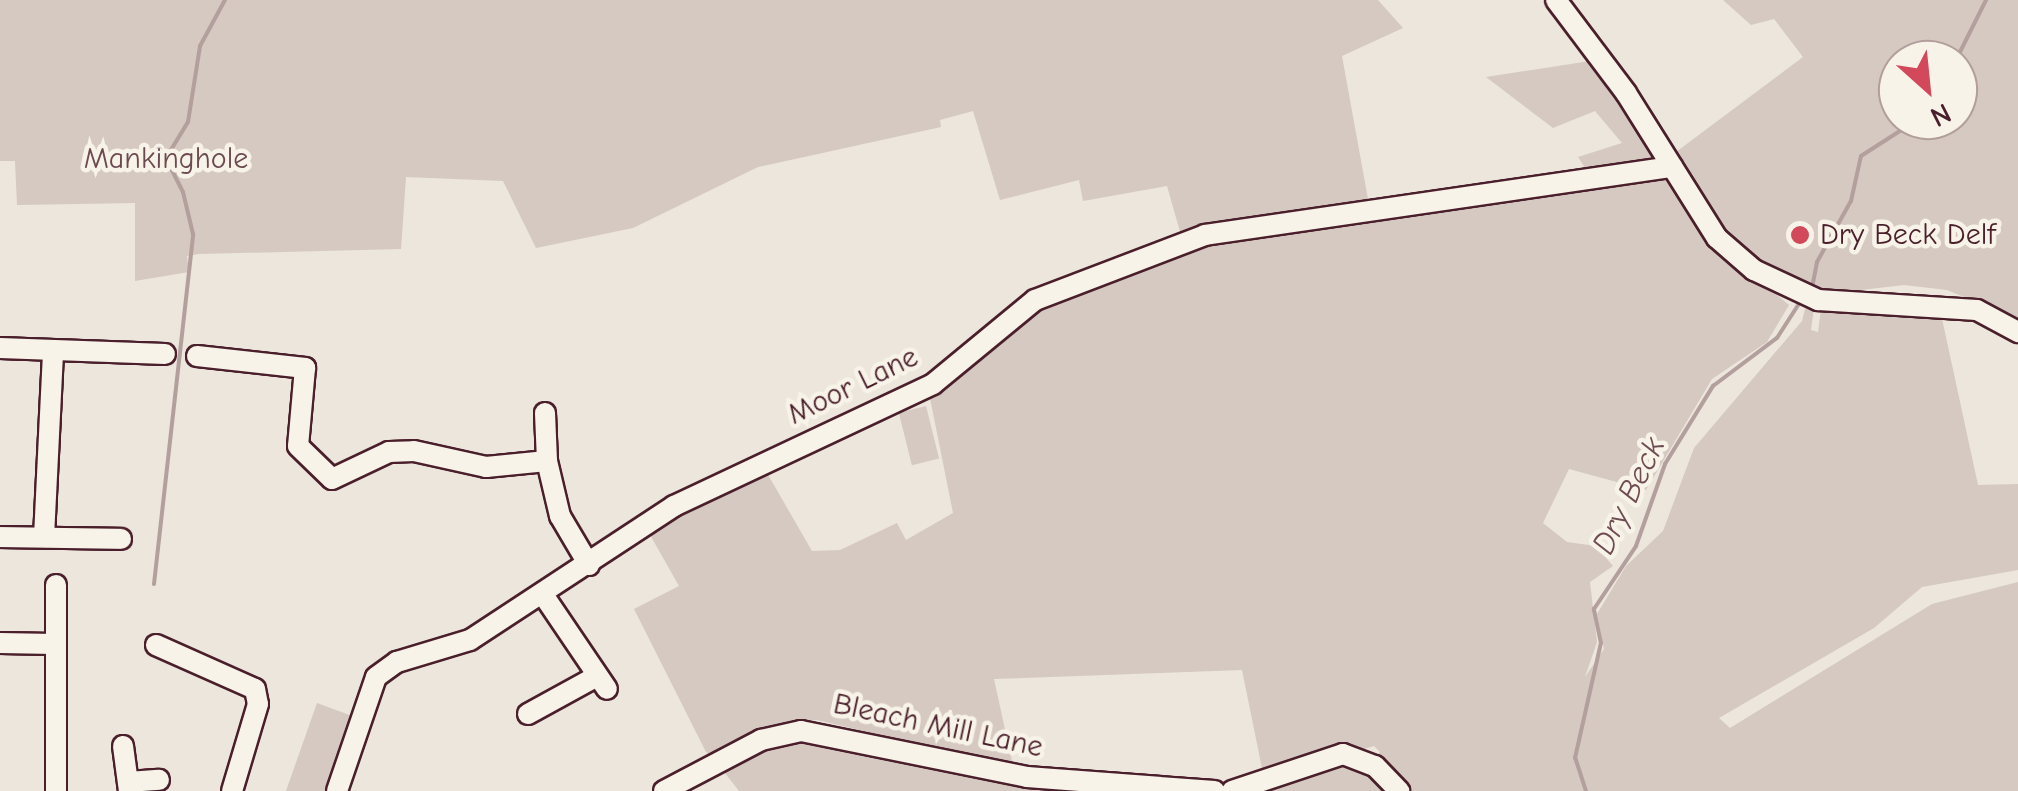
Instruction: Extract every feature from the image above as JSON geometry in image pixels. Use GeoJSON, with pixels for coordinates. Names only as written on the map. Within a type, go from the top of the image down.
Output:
{"type":"FeatureCollection","features":[{"type":"Feature","properties":{"kind":"street"},"geometry":{"type":"LineString","coordinates":[[1556,0],[1672,166],[1717,238],[1797,294],[1818,300],[1976,310],[2018,332]]}},
{"type":"Feature","properties":{"kind":"street","name":"Moor Lane"},"geometry":{"type":"LineString","coordinates":[[337,791],[376,678],[397,662],[470,640],[544,596],[674,506],[933,384],[1035,300],[1172,244],[1672,166]]}},
{"type":"Feature","properties":{"kind":"street"},"geometry":{"type":"LineString","coordinates":[[0,348],[164,354]]}},
{"type":"Feature","properties":{"kind":"street"},"geometry":{"type":"LineString","coordinates":[[44,537],[53,350]]}},
{"type":"Feature","properties":{"kind":"street"},"geometry":{"type":"LineString","coordinates":[[197,356],[305,368],[298,446],[332,480],[388,452],[414,450],[486,468],[548,461]]}},
{"type":"Feature","properties":{"kind":"street"},"geometry":{"type":"LineString","coordinates":[[545,413],[548,461],[560,516],[588,565]]}},
{"type":"Feature","properties":{"kind":"street"},"geometry":{"type":"LineString","coordinates":[[0,536],[120,539]]}},
{"type":"Feature","properties":{"kind":"street"},"geometry":{"type":"LineString","coordinates":[[56,585],[56,791]]}},
{"type":"Feature","properties":{"kind":"street"},"geometry":{"type":"LineString","coordinates":[[528,714],[602,682],[544,596]]}},
{"type":"Feature","properties":{"kind":"street"},"geometry":{"type":"LineString","coordinates":[[0,643],[54,644]]}},
{"type":"Feature","properties":{"kind":"street"},"geometry":{"type":"LineString","coordinates":[[156,645],[255,690],[258,704],[232,791]]}},
{"type":"Feature","properties":{"kind":"street","name":"Bleach Mill Lane"},"geometry":{"type":"LineString","coordinates":[[664,791],[761,740],[800,730],[1027,777],[1214,791]]}},
{"type":"Feature","properties":{"kind":"street"},"geometry":{"type":"LineString","coordinates":[[122,746],[129,786],[159,780]]}},
{"type":"Feature","properties":{"kind":"street"},"geometry":{"type":"LineString","coordinates":[[1232,791],[1343,754],[1375,766],[1399,791]]}},
{"type":"Feature","properties":{"kind":"green space","name":"Mankinghole"},"geometry":{"type":"Polygon","coordinates":[[[0,0],[1378,0],[1403,28],[1342,56],[1368,199],[1181,235],[1167,186],[1083,201],[1079,180],[1000,200],[973,111],[940,120],[941,127],[758,167],[633,228],[536,248],[503,181],[406,177],[401,249],[199,254],[187,256],[189,272],[135,281],[135,203],[17,205],[15,161],[0,161],[0,0]]]}},
{"type":"Feature","properties":{"kind":"green space"},"geometry":{"type":"Polygon","coordinates":[[[1723,0],[2018,0],[2018,319],[1947,290],[1904,285],[1835,293],[1795,284],[1729,238],[1676,152],[1803,57],[1774,19],[1751,25],[1723,0]]]}},
{"type":"Feature","properties":{"kind":"green space"},"geometry":{"type":"Polygon","coordinates":[[[1590,61],[1657,159],[1591,177],[1578,157],[1622,143],[1595,111],[1553,128],[1486,77],[1590,61]]]}},
{"type":"Feature","properties":{"kind":"green space"},"geometry":{"type":"Polygon","coordinates":[[[1664,174],[1733,258],[1789,305],[1767,342],[1712,379],[1646,490],[1569,469],[1543,523],[1567,542],[1596,546],[1613,566],[1590,582],[1597,642],[1585,677],[1604,649],[1597,614],[1626,566],[1663,531],[1694,448],[1802,321],[1805,309],[1814,308],[1811,330],[1818,332],[1821,309],[1941,314],[1978,485],[2018,484],[2018,570],[1922,587],[1874,628],[1719,718],[1730,728],[1932,604],[2018,582],[2018,791],[1408,791],[1372,761],[1380,752],[1374,746],[1264,778],[1242,670],[994,679],[1013,766],[817,720],[788,721],[711,756],[706,752],[634,609],[679,586],[649,533],[767,473],[812,551],[840,550],[897,523],[906,540],[953,513],[930,398],[1042,297],[1183,248],[1664,174]]]}},
{"type":"Feature","properties":{"kind":"green space"},"geometry":{"type":"Polygon","coordinates":[[[926,406],[939,458],[912,465],[899,413],[926,406]]]}},
{"type":"Feature","properties":{"kind":"green space"},"geometry":{"type":"Polygon","coordinates":[[[317,703],[355,717],[329,791],[286,791],[317,703]]]}},
{"type":"Feature","properties":{"kind":"green space"},"geometry":{"type":"Polygon","coordinates":[[[782,742],[831,742],[1128,791],[739,791],[721,768],[782,742]]]}},
{"type":"Feature","properties":{"kind":"green space"},"geometry":{"type":"Polygon","coordinates":[[[1354,761],[1394,791],[1256,791],[1319,769],[1354,761]]]}},
{"type":"Feature","properties":{"kind":"waterway"},"geometry":{"type":"LineString","coordinates":[[154,584],[193,234],[183,192],[166,158],[188,122],[200,46],[225,0]]}},
{"type":"Feature","properties":{"kind":"waterway","name":"Dry Beck"},"geometry":{"type":"LineString","coordinates":[[1966,40],[1986,0]]}},
{"type":"Feature","properties":{"kind":"waterway","name":"Dry Beck"},"geometry":{"type":"LineString","coordinates":[[1812,288],[1817,262],[1851,201],[1861,156],[1886,140]]}},
{"type":"Feature","properties":{"kind":"waterway","name":"Dry Beck"},"geometry":{"type":"LineString","coordinates":[[1586,791],[1575,758],[1601,643],[1594,609],[1636,546],[1665,464],[1713,386],[1777,338],[1802,299]]}},
{"type":"Feature","properties":{"kind":"place","name":"Dry Beck Delf"},"geometry":{"type":"Point","coordinates":[1800,235]}}]}
